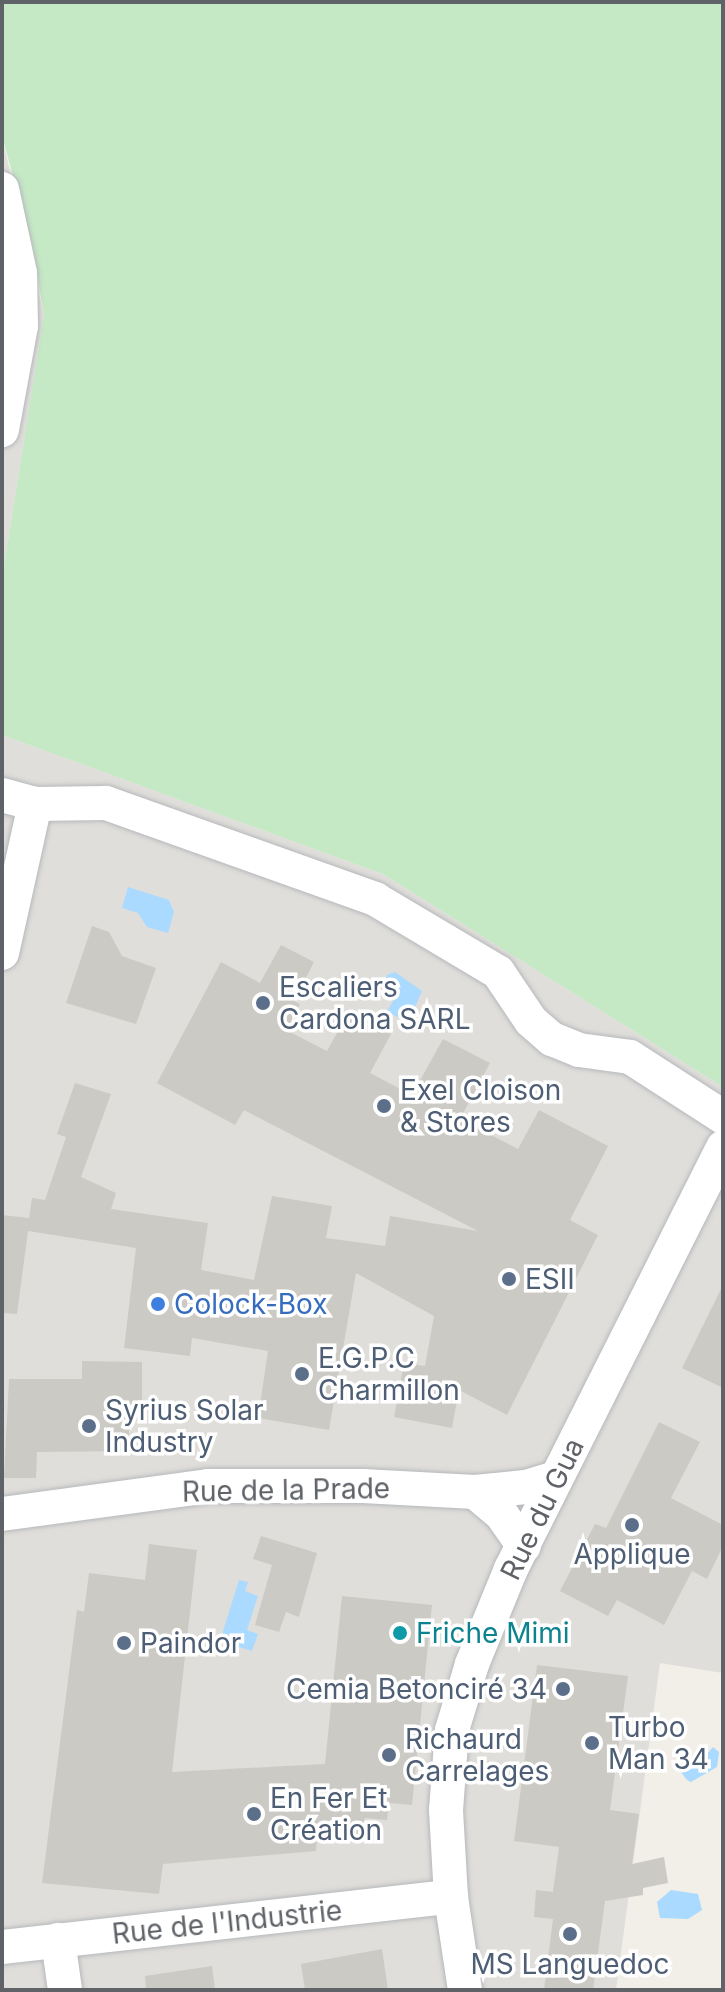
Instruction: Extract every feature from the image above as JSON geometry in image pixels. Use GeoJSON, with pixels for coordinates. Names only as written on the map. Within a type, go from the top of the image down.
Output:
{"type":"FeatureCollection","features":[{"type":"Feature","properties":{"kind":"street"},"geometry":{"type":"LineString","coordinates":[[2,189],[20,273],[21,326],[2,430]]}},
{"type":"Feature","properties":{"kind":"street"},"geometry":{"type":"LineString","coordinates":[[2,795],[35,804],[106,803],[375,899],[498,972],[531,1021],[552,1039],[579,1050],[630,1057],[723,1117]]}},
{"type":"Feature","properties":{"kind":"street"},"geometry":{"type":"LineString","coordinates":[[2,953],[35,804]]}},
{"type":"Feature","properties":{"kind":"street","name":"Rue du Gua"},"geometry":{"type":"LineString","coordinates":[[465,1990],[451,1897],[446,1810],[452,1730],[472,1664],[556,1478],[723,1147]]}},
{"type":"Feature","properties":{"kind":"street","name":"Rue de la Prade"},"geometry":{"type":"LineString","coordinates":[[2,1514],[208,1486],[363,1486],[475,1492],[526,1487],[556,1478]]}},
{"type":"Feature","properties":{"kind":"street"},"geometry":{"type":"LineString","coordinates":[[475,1492],[502,1515],[524,1546]]}},
{"type":"Feature","properties":{"kind":"street","name":"Rue de l'Industrie"},"geometry":{"type":"LineString","coordinates":[[2,1947],[451,1897]]}},
{"type":"Feature","properties":{"kind":"street"},"geometry":{"type":"LineString","coordinates":[[58,1940],[65,1990]]}},
{"type":"Feature","properties":{"kind":"shaded area"},"geometry":{"type":"Polygon","coordinates":[[[2,138],[44,315],[2,579],[2,138]]]}},
{"type":"Feature","properties":{"kind":"shaded area"},"geometry":{"type":"Polygon","coordinates":[[[2,735],[383,874],[723,1087],[723,1673],[660,1663],[616,1990],[2,1990],[2,735]]]}},
{"type":"Feature","properties":{"kind":"green space"},"geometry":{"type":"Polygon","coordinates":[[[2,2],[723,2],[723,1087],[383,874],[2,735],[2,579],[44,315],[32,244],[2,136],[2,2]]]}},
{"type":"Feature","properties":{"kind":"water"},"geometry":{"type":"Polygon","coordinates":[[[128,887],[169,900],[174,912],[168,933],[147,927],[138,913],[122,908],[128,887]]]}},
{"type":"Feature","properties":{"kind":"water"},"geometry":{"type":"Polygon","coordinates":[[[395,972],[422,991],[408,1023],[387,1011],[398,993],[385,982],[387,975],[395,972]]]}},
{"type":"Feature","properties":{"kind":"water"},"geometry":{"type":"Polygon","coordinates":[[[239,1580],[248,1582],[245,1591],[258,1596],[247,1630],[258,1634],[252,1651],[220,1641],[239,1580]]]}},
{"type":"Feature","properties":{"kind":"water"},"geometry":{"type":"Polygon","coordinates":[[[713,1747],[719,1752],[717,1767],[691,1782],[687,1780],[680,1771],[683,1762],[704,1757],[713,1747]]]}},
{"type":"Feature","properties":{"kind":"water"},"geometry":{"type":"Polygon","coordinates":[[[671,1890],[698,1894],[702,1910],[688,1919],[660,1918],[657,1902],[671,1890]]]}},
{"type":"Feature","properties":{"kind":"building"},"geometry":{"type":"Polygon","coordinates":[[[92,926],[109,932],[122,956],[156,968],[136,1024],[66,1003],[92,926]]]}},
{"type":"Feature","properties":{"kind":"building"},"geometry":{"type":"Polygon","coordinates":[[[281,945],[314,962],[294,1001],[300,1004],[286,1030],[327,1051],[348,1013],[391,1034],[370,1073],[412,1095],[443,1039],[490,1063],[460,1119],[518,1149],[539,1110],[608,1146],[570,1220],[598,1235],[507,1415],[459,1390],[452,1428],[394,1417],[404,1363],[425,1366],[434,1316],[356,1273],[329,1430],[258,1418],[268,1351],[192,1338],[190,1356],[124,1348],[136,1248],[28,1231],[17,1314],[2,1313],[2,1215],[29,1218],[32,1198],[45,1200],[66,1137],[57,1134],[75,1083],[111,1094],[81,1177],[116,1193],[111,1209],[208,1223],[201,1270],[254,1280],[272,1196],[332,1206],[326,1238],[385,1246],[390,1216],[478,1231],[244,1110],[235,1125],[157,1083],[221,962],[260,983],[281,945]]]}},
{"type":"Feature","properties":{"kind":"building"},"geometry":{"type":"Polygon","coordinates":[[[723,1285],[723,1388],[682,1368],[723,1285]]]}},
{"type":"Feature","properties":{"kind":"building"},"geometry":{"type":"Polygon","coordinates":[[[82,1361],[142,1362],[142,1407],[129,1407],[129,1451],[37,1452],[36,1478],[4,1478],[9,1379],[82,1379],[82,1361]]]}},
{"type":"Feature","properties":{"kind":"building"},"geometry":{"type":"Polygon","coordinates":[[[659,1422],[700,1442],[671,1498],[723,1525],[723,1546],[707,1579],[692,1571],[664,1625],[617,1600],[608,1616],[560,1591],[595,1524],[606,1528],[659,1422]]]}},
{"type":"Feature","properties":{"kind":"building"},"geometry":{"type":"Polygon","coordinates":[[[261,1536],[317,1553],[299,1617],[286,1612],[279,1632],[255,1625],[272,1565],[253,1559],[261,1536]]]}},
{"type":"Feature","properties":{"kind":"building"},"geometry":{"type":"Polygon","coordinates":[[[149,1544],[197,1550],[172,1772],[325,1764],[342,1596],[432,1605],[412,1805],[389,1803],[387,1820],[365,1818],[363,1840],[317,1836],[316,1851],[163,1864],[159,1894],[42,1883],[77,1610],[84,1612],[89,1573],[145,1580],[149,1544]]]}},
{"type":"Feature","properties":{"kind":"building"},"geometry":{"type":"Polygon","coordinates":[[[537,1665],[628,1676],[610,1810],[639,1814],[632,1864],[664,1857],[668,1883],[643,1888],[643,1895],[605,1901],[593,1990],[544,1990],[553,1919],[534,1917],[536,1890],[553,1892],[559,1847],[514,1841],[537,1665]]]}},
{"type":"Feature","properties":{"kind":"building"},"geometry":{"type":"Polygon","coordinates":[[[382,1949],[388,1990],[305,1990],[301,1964],[382,1949]]]}},
{"type":"Feature","properties":{"kind":"building"},"geometry":{"type":"Polygon","coordinates":[[[212,1966],[215,1990],[146,1990],[145,1976],[212,1966]]]}},
{"type":"Feature","properties":{"kind":"place","name":"Escaliers Cardona SARL"},"geometry":{"type":"Point","coordinates":[263,1003]}},
{"type":"Feature","properties":{"kind":"place","name":"Exel Cloison & Stores"},"geometry":{"type":"Point","coordinates":[384,1106]}},
{"type":"Feature","properties":{"kind":"place","name":"ESII"},"geometry":{"type":"Point","coordinates":[509,1279]}},
{"type":"Feature","properties":{"kind":"place","name":"Colock-Box"},"geometry":{"type":"Point","coordinates":[158,1304]}},
{"type":"Feature","properties":{"kind":"place","name":"E.G.P.C Charmillon"},"geometry":{"type":"Point","coordinates":[302,1374]}},
{"type":"Feature","properties":{"kind":"place","name":"Syrius Solar Industry"},"geometry":{"type":"Point","coordinates":[89,1426]}},
{"type":"Feature","properties":{"kind":"place","name":"Applique"},"geometry":{"type":"Point","coordinates":[632,1525]}},
{"type":"Feature","properties":{"kind":"place","name":"Friche Mimi"},"geometry":{"type":"Point","coordinates":[400,1633]}},
{"type":"Feature","properties":{"kind":"place","name":"Paindor"},"geometry":{"type":"Point","coordinates":[124,1643]}},
{"type":"Feature","properties":{"kind":"place","name":"Cemia Betonciré 34"},"geometry":{"type":"Point","coordinates":[563,1689]}},
{"type":"Feature","properties":{"kind":"place","name":"Turbo Man 34"},"geometry":{"type":"Point","coordinates":[592,1743]}},
{"type":"Feature","properties":{"kind":"place","name":"Richaurd Carrelages"},"geometry":{"type":"Point","coordinates":[389,1755]}},
{"type":"Feature","properties":{"kind":"place","name":"En Fer Et Création"},"geometry":{"type":"Point","coordinates":[254,1814]}},
{"type":"Feature","properties":{"kind":"place","name":"MS Languedoc"},"geometry":{"type":"Point","coordinates":[570,1934]}}]}
